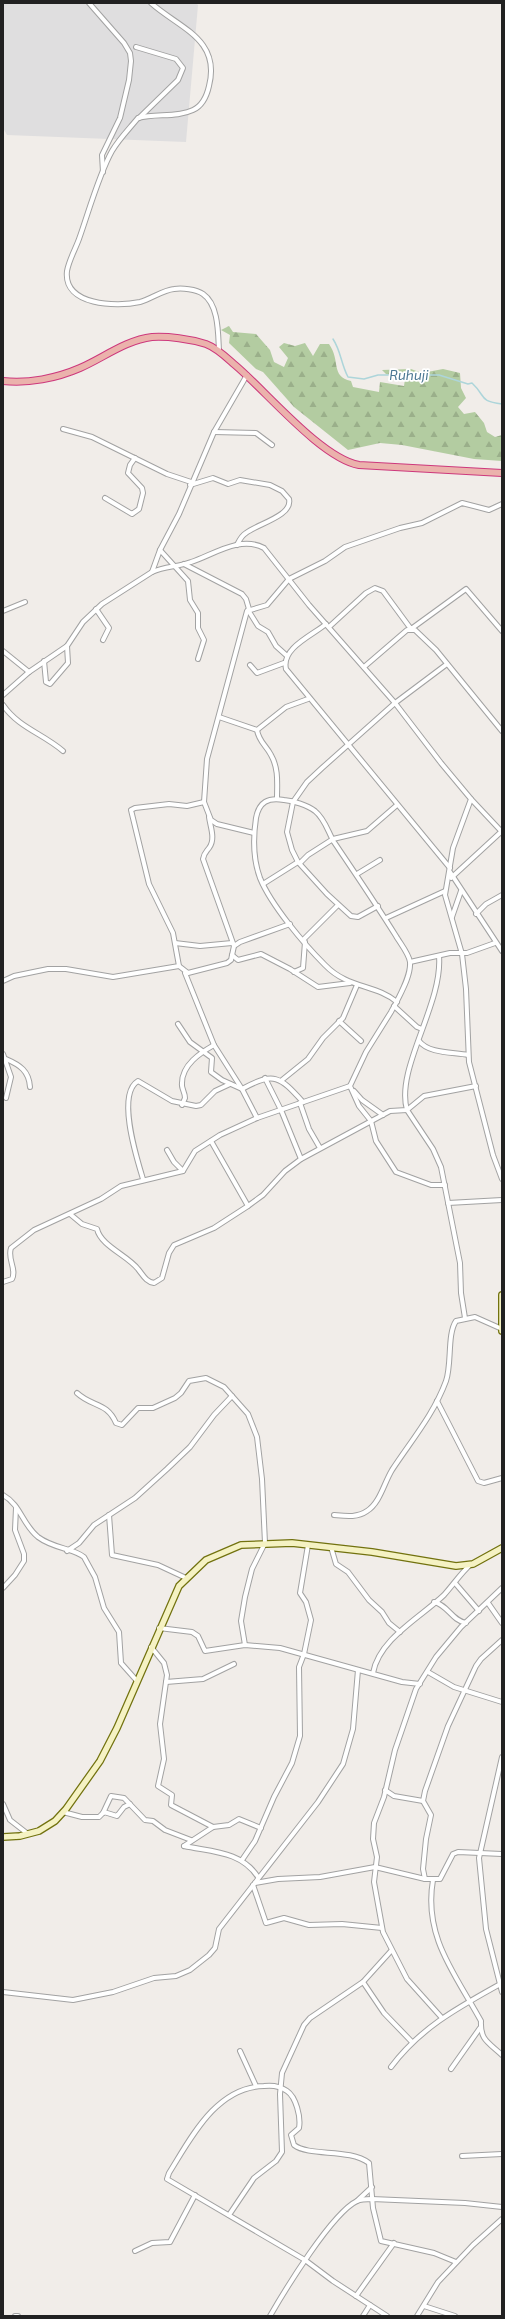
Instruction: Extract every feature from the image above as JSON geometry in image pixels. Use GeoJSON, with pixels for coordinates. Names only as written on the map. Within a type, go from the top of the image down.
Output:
{"type":"FeatureCollection","features":[{"type":"Feature","properties":{"kind":"highway"},"geometry":{"type":"LineString","coordinates":[[3,380],[25,382],[72,370],[128,345],[151,337],[198,342],[219,352],[247,375],[321,444],[346,462],[359,465],[502,473]]}},
{"type":"Feature","properties":{"kind":"main road"},"geometry":{"type":"LineString","coordinates":[[502,1295],[502,1330]]}},
{"type":"Feature","properties":{"kind":"main road"},"geometry":{"type":"LineString","coordinates":[[3,1837],[29,1834],[47,1827],[63,1812],[100,1761],[117,1728],[178,1586],[206,1560],[241,1544],[264,1543],[331,1547],[456,1566],[470,1565],[484,1560],[502,1548]]}},
{"type":"Feature","properties":{"kind":"street"},"geometry":{"type":"LineString","coordinates":[[89,3],[124,43],[130,53],[129,80],[120,118],[102,155],[103,172]]}},
{"type":"Feature","properties":{"kind":"street"},"geometry":{"type":"LineString","coordinates":[[138,118],[192,110],[206,96],[211,79],[211,60],[206,48],[193,35],[151,3]]}},
{"type":"Feature","properties":{"kind":"street"},"geometry":{"type":"LineString","coordinates":[[136,46],[176,59],[183,68],[178,80],[138,118],[111,152],[69,265],[68,278],[70,286],[81,298],[109,305],[139,302],[175,288],[193,290],[203,294],[209,300],[216,317],[219,352]]}},
{"type":"Feature","properties":{"kind":"street"},"geometry":{"type":"LineString","coordinates":[[152,572],[160,550],[179,514],[214,432],[247,375]]}},
{"type":"Feature","properties":{"kind":"street"},"geometry":{"type":"LineString","coordinates":[[63,429],[92,437],[167,474],[191,483],[207,478],[217,478],[228,484],[245,480],[277,488],[289,499],[290,505],[285,513],[245,533],[236,545]]}},
{"type":"Feature","properties":{"kind":"street"},"geometry":{"type":"LineString","coordinates":[[214,432],[256,433],[272,445]]}},
{"type":"Feature","properties":{"kind":"street"},"geometry":{"type":"LineString","coordinates":[[105,498],[132,514],[136,513],[144,493],[138,482],[128,473],[130,465],[135,458]]}},
{"type":"Feature","properties":{"kind":"street"},"geometry":{"type":"LineString","coordinates":[[248,609],[267,604],[272,601],[289,580],[325,561],[345,547],[400,528],[422,523],[456,506],[466,504],[492,510],[502,504]]}},
{"type":"Feature","properties":{"kind":"street"},"geometry":{"type":"LineString","coordinates":[[3,695],[29,672],[67,646],[83,622],[96,609],[110,598],[152,572],[174,565],[184,564],[236,545],[253,544],[264,548],[327,625],[395,703],[471,799],[502,832],[448,881]]}},
{"type":"Feature","properties":{"kind":"street"},"geometry":{"type":"LineString","coordinates":[[160,550],[188,581],[190,600],[198,613],[198,624],[204,645],[198,659]]}},
{"type":"Feature","properties":{"kind":"street"},"geometry":{"type":"LineString","coordinates":[[184,564],[242,594],[246,599],[248,609],[258,626],[268,632],[276,646],[286,655]]}},
{"type":"Feature","properties":{"kind":"street"},"geometry":{"type":"LineString","coordinates":[[502,731],[422,635],[411,629],[383,591],[375,588],[366,593],[327,625],[286,655],[284,663],[289,676],[429,841],[450,870],[452,877],[495,943],[502,951]]}},
{"type":"Feature","properties":{"kind":"street"},"geometry":{"type":"LineString","coordinates":[[364,667],[407,630],[411,629],[466,589],[502,631]]}},
{"type":"Feature","properties":{"kind":"street"},"geometry":{"type":"LineString","coordinates":[[3,611],[24,602]]}},
{"type":"Feature","properties":{"kind":"street"},"geometry":{"type":"LineString","coordinates":[[96,609],[110,628],[103,640]]}},
{"type":"Feature","properties":{"kind":"street"},"geometry":{"type":"LineString","coordinates":[[185,973],[192,973],[227,963],[232,955],[233,944],[203,859],[210,846],[213,835],[204,802],[207,759],[227,681],[240,643],[248,609]]}},
{"type":"Feature","properties":{"kind":"street"},"geometry":{"type":"LineString","coordinates":[[44,661],[46,682],[50,684],[68,663],[67,646]]}},
{"type":"Feature","properties":{"kind":"street"},"geometry":{"type":"LineString","coordinates":[[3,651],[29,672]]}},
{"type":"Feature","properties":{"kind":"street"},"geometry":{"type":"LineString","coordinates":[[250,665],[257,673],[284,663]]}},
{"type":"Feature","properties":{"kind":"street"},"geometry":{"type":"LineString","coordinates":[[378,906],[354,917],[338,905],[299,862],[292,850],[288,832],[292,802],[307,782],[395,703],[447,664]]}},
{"type":"Feature","properties":{"kind":"street"},"geometry":{"type":"LineString","coordinates":[[257,730],[286,707],[308,699]]}},
{"type":"Feature","properties":{"kind":"street"},"geometry":{"type":"LineString","coordinates":[[3,706],[14,720],[51,741],[63,751]]}},
{"type":"Feature","properties":{"kind":"street"},"geometry":{"type":"LineString","coordinates":[[219,717],[257,730]]}},
{"type":"Feature","properties":{"kind":"street"},"geometry":{"type":"LineString","coordinates":[[257,730],[260,742],[271,755],[277,774],[277,799]]}},
{"type":"Feature","properties":{"kind":"street"},"geometry":{"type":"LineString","coordinates":[[3,1282],[12,1279],[14,1275],[9,1259],[11,1248],[34,1230],[101,1199],[121,1186],[143,1179],[183,1171],[195,1151],[211,1141],[257,1118],[350,1087],[366,1052],[397,1002],[407,978],[410,962],[386,918],[333,840],[323,820],[314,811],[292,802],[277,799],[266,801],[260,806],[254,833],[256,863],[263,884],[290,924],[326,966],[350,983],[386,994],[397,1002]]}},
{"type":"Feature","properties":{"kind":"street"},"geometry":{"type":"LineString","coordinates":[[471,799],[453,848],[445,891],[462,954],[466,989],[468,1055],[493,1155],[502,1179]]}},
{"type":"Feature","properties":{"kind":"street"},"geometry":{"type":"LineString","coordinates":[[204,802],[181,806],[167,804],[135,808],[131,810],[149,884],[173,933],[176,959],[179,966],[185,973],[214,1045],[242,1089],[257,1118]]}},
{"type":"Feature","properties":{"kind":"street"},"geometry":{"type":"LineString","coordinates":[[263,884],[333,840],[367,831],[397,805]]}},
{"type":"Feature","properties":{"kind":"street"},"geometry":{"type":"LineString","coordinates":[[208,813],[217,824],[254,833]]}},
{"type":"Feature","properties":{"kind":"street"},"geometry":{"type":"LineString","coordinates":[[357,874],[380,860]]}},
{"type":"Feature","properties":{"kind":"street"},"geometry":{"type":"LineString","coordinates":[[386,918],[445,891]]}},
{"type":"Feature","properties":{"kind":"street"},"geometry":{"type":"LineString","coordinates":[[452,917],[461,891]]}},
{"type":"Feature","properties":{"kind":"street"},"geometry":{"type":"LineString","coordinates":[[476,914],[486,904],[502,895]]}},
{"type":"Feature","properties":{"kind":"street"},"geometry":{"type":"LineString","coordinates":[[294,972],[303,968],[305,964],[304,941],[338,905]]}},
{"type":"Feature","properties":{"kind":"street"},"geometry":{"type":"LineString","coordinates":[[175,943],[194,946],[233,944],[290,924]]}},
{"type":"Feature","properties":{"kind":"street"},"geometry":{"type":"LineString","coordinates":[[410,962],[450,953],[462,954],[495,943]]}},
{"type":"Feature","properties":{"kind":"street"},"geometry":{"type":"LineString","coordinates":[[232,955],[238,960],[261,954],[322,988],[350,983]]}},
{"type":"Feature","properties":{"kind":"street"},"geometry":{"type":"LineString","coordinates":[[438,956],[436,990],[412,1060],[407,1082],[407,1110],[436,1156],[445,1185],[452,1229],[461,1265],[461,1293],[465,1318]]}},
{"type":"Feature","properties":{"kind":"street"},"geometry":{"type":"LineString","coordinates":[[3,981],[14,976],[48,969],[66,968],[113,977],[179,966]]}},
{"type":"Feature","properties":{"kind":"street"},"geometry":{"type":"LineString","coordinates":[[282,1080],[313,1054],[320,1042],[346,1014],[357,985]]}},
{"type":"Feature","properties":{"kind":"street"},"geometry":{"type":"LineString","coordinates":[[394,1006],[422,1029]]}},
{"type":"Feature","properties":{"kind":"street"},"geometry":{"type":"LineString","coordinates":[[339,1021],[361,1041]]}},
{"type":"Feature","properties":{"kind":"street"},"geometry":{"type":"LineString","coordinates":[[178,1024],[190,1042],[212,1058],[213,1074],[230,1084],[242,1089],[265,1078],[282,1080],[302,1103],[309,1129],[320,1148]]}},
{"type":"Feature","properties":{"kind":"street"},"geometry":{"type":"LineString","coordinates":[[419,1041],[424,1046],[433,1050],[468,1055]]}},
{"type":"Feature","properties":{"kind":"street"},"geometry":{"type":"LineString","coordinates":[[182,1104],[185,1098],[182,1085],[184,1074],[189,1064],[204,1051],[214,1045]]}},
{"type":"Feature","properties":{"kind":"street"},"geometry":{"type":"LineString","coordinates":[[3,1054],[6,1059],[11,1078],[6,1098]]}},
{"type":"Feature","properties":{"kind":"street"},"geometry":{"type":"LineString","coordinates":[[6,1059],[23,1068],[30,1080],[30,1087]]}},
{"type":"Feature","properties":{"kind":"street"},"geometry":{"type":"LineString","coordinates":[[265,1078],[281,1110],[301,1159]]}},
{"type":"Feature","properties":{"kind":"street"},"geometry":{"type":"LineString","coordinates":[[143,1179],[128,1110],[130,1091],[133,1084],[138,1081],[146,1084],[172,1101],[196,1106],[201,1105],[215,1090],[230,1084]]}},
{"type":"Feature","properties":{"kind":"street"},"geometry":{"type":"LineString","coordinates":[[70,1214],[82,1224],[96,1229],[100,1238],[132,1262],[147,1281],[154,1283],[162,1278],[169,1253],[174,1245],[214,1228],[248,1206],[263,1195],[285,1171],[301,1159],[382,1115],[394,1110],[407,1110],[424,1096],[476,1086]]}},
{"type":"Feature","properties":{"kind":"street"},"geometry":{"type":"LineString","coordinates":[[350,1087],[362,1100],[382,1115]]}},
{"type":"Feature","properties":{"kind":"street"},"geometry":{"type":"LineString","coordinates":[[350,1087],[359,1106],[371,1121],[376,1141],[397,1174],[431,1185],[445,1185]]}},
{"type":"Feature","properties":{"kind":"street"},"geometry":{"type":"LineString","coordinates":[[211,1141],[248,1206]]}},
{"type":"Feature","properties":{"kind":"street"},"geometry":{"type":"LineString","coordinates":[[167,1150],[174,1162],[183,1171]]}},
{"type":"Feature","properties":{"kind":"street"},"geometry":{"type":"LineString","coordinates":[[448,1203],[502,1200]]}},
{"type":"Feature","properties":{"kind":"street"},"geometry":{"type":"LineString","coordinates":[[334,1515],[358,1515],[372,1506],[392,1470],[437,1401],[447,1376],[454,1323],[465,1318],[475,1317],[502,1330]]}},
{"type":"Feature","properties":{"kind":"street"},"geometry":{"type":"LineString","coordinates":[[77,1393],[87,1402],[108,1409],[119,1425],[124,1423],[138,1408],[153,1408],[175,1398],[181,1393],[186,1383],[193,1379],[206,1378],[212,1380],[232,1396],[248,1414],[256,1432],[262,1479],[264,1543],[252,1569],[245,1597],[241,1621],[245,1645]]}},
{"type":"Feature","properties":{"kind":"street"},"geometry":{"type":"LineString","coordinates":[[67,1551],[79,1543],[94,1525],[135,1498],[190,1448],[214,1415],[232,1396]]}},
{"type":"Feature","properties":{"kind":"street"},"geometry":{"type":"LineString","coordinates":[[437,1401],[478,1480],[486,1483],[502,1478]]}},
{"type":"Feature","properties":{"kind":"street"},"geometry":{"type":"LineString","coordinates":[[3,1495],[17,1505],[25,1523],[38,1537],[54,1547],[82,1555],[91,1568],[102,1605],[121,1637],[119,1654],[121,1663],[137,1681]]}},
{"type":"Feature","properties":{"kind":"street"},"geometry":{"type":"LineString","coordinates":[[3,1588],[16,1575],[24,1562],[24,1554],[15,1530],[17,1505]]}},
{"type":"Feature","properties":{"kind":"street"},"geometry":{"type":"LineString","coordinates":[[109,1515],[112,1555],[158,1565],[186,1578]]}},
{"type":"Feature","properties":{"kind":"street"},"geometry":{"type":"LineString","coordinates":[[242,1860],[261,1828],[274,1797],[292,1763],[300,1736],[298,1672],[304,1654],[311,1620],[300,1588],[308,1545]]}},
{"type":"Feature","properties":{"kind":"street"},"geometry":{"type":"LineString","coordinates":[[331,1547],[336,1564],[348,1572],[370,1600],[382,1612],[389,1623],[400,1632]]}},
{"type":"Feature","properties":{"kind":"street"},"geometry":{"type":"LineString","coordinates":[[372,1673],[382,1650],[455,1583],[470,1565]]}},
{"type":"Feature","properties":{"kind":"street"},"geometry":{"type":"LineString","coordinates":[[455,1583],[479,1611]]}},
{"type":"Feature","properties":{"kind":"street"},"geometry":{"type":"LineString","coordinates":[[442,2018],[407,1979],[391,1951],[382,1928],[374,1882],[377,1857],[373,1839],[374,1823],[385,1790],[398,1740],[412,1700],[420,1684],[436,1657],[466,1622],[488,1603],[502,1588]]}},
{"type":"Feature","properties":{"kind":"street"},"geometry":{"type":"LineString","coordinates":[[434,1602],[446,1607],[456,1619],[466,1622]]}},
{"type":"Feature","properties":{"kind":"street"},"geometry":{"type":"LineString","coordinates":[[488,1603],[502,1623]]}},
{"type":"Feature","properties":{"kind":"street"},"geometry":{"type":"LineString","coordinates":[[159,1628],[192,1632],[198,1636],[205,1651],[245,1645],[280,1648],[402,1682],[420,1684]]}},
{"type":"Feature","properties":{"kind":"street"},"geometry":{"type":"LineString","coordinates":[[425,1879],[423,1869],[426,1839],[431,1815],[423,1801],[448,1726],[480,1660],[502,1640]]}},
{"type":"Feature","properties":{"kind":"street"},"geometry":{"type":"LineString","coordinates":[[151,1647],[164,1663],[166,1668],[166,1682],[160,1724],[164,1759],[158,1786],[172,1795],[171,1805],[213,1826]]}},
{"type":"Feature","properties":{"kind":"street"},"geometry":{"type":"LineString","coordinates":[[166,1682],[204,1679],[234,1664]]}},
{"type":"Feature","properties":{"kind":"street"},"geometry":{"type":"LineString","coordinates":[[3,1992],[73,2000],[113,1992],[143,1981],[171,1977],[185,1973],[213,1950],[220,1929],[258,1878],[315,1807],[343,1764],[353,1729],[358,1670]]}},
{"type":"Feature","properties":{"kind":"street"},"geometry":{"type":"LineString","coordinates":[[428,1672],[442,1681],[465,1691],[502,1702]]}},
{"type":"Feature","properties":{"kind":"street"},"geometry":{"type":"LineString","coordinates":[[502,1757],[479,1852],[479,1880],[486,1929],[501,1983],[502,1992]]}},
{"type":"Feature","properties":{"kind":"street"},"geometry":{"type":"LineString","coordinates":[[385,1790],[394,1796],[423,1801]]}},
{"type":"Feature","properties":{"kind":"street"},"geometry":{"type":"LineString","coordinates":[[63,1812],[83,1817],[99,1817],[103,1813],[111,1796],[124,1798],[145,1820],[154,1821],[165,1830],[191,1840]]}},
{"type":"Feature","properties":{"kind":"street"},"geometry":{"type":"LineString","coordinates":[[3,1804],[10,1820],[29,1834]]}},
{"type":"Feature","properties":{"kind":"street"},"geometry":{"type":"LineString","coordinates":[[103,1813],[118,1816],[124,1807],[130,1804]]}},
{"type":"Feature","properties":{"kind":"street"},"geometry":{"type":"LineString","coordinates":[[258,1878],[242,1860],[230,1854],[184,1846],[213,1826],[229,1825],[237,1820],[242,1819],[261,1828]]}},
{"type":"Feature","properties":{"kind":"street"},"geometry":{"type":"LineString","coordinates":[[254,1884],[278,1879],[320,1877],[375,1867],[433,1880],[440,1879],[456,1852],[502,1854]]}},
{"type":"Feature","properties":{"kind":"street"},"geometry":{"type":"LineString","coordinates":[[433,1880],[431,1905],[435,1933],[448,1966],[469,2003],[482,2021],[480,2028],[451,2069]]}},
{"type":"Feature","properties":{"kind":"street"},"geometry":{"type":"LineString","coordinates":[[254,1884],[266,1923],[284,1918],[309,1925],[342,1924],[382,1928]]}},
{"type":"Feature","properties":{"kind":"street"},"geometry":{"type":"LineString","coordinates":[[229,2216],[254,2178],[276,2161],[282,2152],[280,2086],[285,2063],[310,2018],[363,1982],[391,1951]]}},
{"type":"Feature","properties":{"kind":"street"},"geometry":{"type":"LineString","coordinates":[[363,1982],[384,2013],[412,2042]]}},
{"type":"Feature","properties":{"kind":"street"},"geometry":{"type":"LineString","coordinates":[[392,2067],[412,2042],[442,2018],[501,1983]]}},
{"type":"Feature","properties":{"kind":"street"},"geometry":{"type":"LineString","coordinates":[[480,2028],[482,2036],[502,2054]]}},
{"type":"Feature","properties":{"kind":"street"},"geometry":{"type":"LineString","coordinates":[[240,2051],[256,2086]]}},
{"type":"Feature","properties":{"kind":"street"},"geometry":{"type":"LineString","coordinates":[[387,2316],[305,2260],[168,2179],[168,2173],[202,2122],[226,2099],[240,2091],[256,2086],[280,2086],[292,2096],[298,2112],[298,2128],[291,2135],[294,2145],[301,2149],[344,2154],[366,2161],[370,2166],[372,2199],[380,2241],[434,2253],[456,2262]]}},
{"type":"Feature","properties":{"kind":"street"},"geometry":{"type":"LineString","coordinates":[[462,2156],[502,2154]]}},
{"type":"Feature","properties":{"kind":"street"},"geometry":{"type":"LineString","coordinates":[[270,2316],[305,2260],[328,2229],[372,2187]]}},
{"type":"Feature","properties":{"kind":"street"},"geometry":{"type":"LineString","coordinates":[[135,2251],[152,2243],[170,2242],[196,2195]]}},
{"type":"Feature","properties":{"kind":"street"},"geometry":{"type":"LineString","coordinates":[[357,2202],[372,2199],[465,2203],[502,2207]]}},
{"type":"Feature","properties":{"kind":"street"},"geometry":{"type":"LineString","coordinates":[[417,2316],[438,2282],[456,2262],[502,2219]]}},
{"type":"Feature","properties":{"kind":"street"},"geometry":{"type":"LineString","coordinates":[[356,2296],[394,2243]]}},
{"type":"Feature","properties":{"kind":"street"},"geometry":{"type":"LineString","coordinates":[[363,2316],[370,2305]]}},
{"type":"Feature","properties":{"kind":"street"},"geometry":{"type":"LineString","coordinates":[[424,2306],[455,2316]]}},
{"type":"Feature","properties":{"kind":"shaded area"},"geometry":{"type":"Polygon","coordinates":[[[3,3],[196,3],[198,5],[186,142],[7,135],[3,128],[3,3]]]}},
{"type":"Feature","properties":{"kind":"green space"},"geometry":{"type":"Polygon","coordinates":[[[229,326],[233,332],[256,334],[270,350],[274,362],[284,367],[288,358],[279,347],[284,343],[295,346],[305,343],[313,356],[320,344],[329,344],[333,350],[340,376],[351,381],[353,387],[379,392],[380,382],[404,386],[405,379],[386,374],[382,370],[411,369],[422,373],[443,369],[460,373],[461,388],[466,398],[458,407],[464,414],[475,412],[484,423],[487,432],[495,437],[502,435],[502,461],[474,459],[402,445],[380,443],[348,450],[294,407],[263,372],[256,369],[229,343],[230,335],[221,330],[229,326]]]}},
{"type":"Feature","properties":{"kind":"waterway","name":"Ruhuji"},"geometry":{"type":"LineString","coordinates":[[333,339],[338,348],[348,377],[364,379],[378,375],[439,375],[468,384],[472,383],[486,400],[502,404]]}}]}
